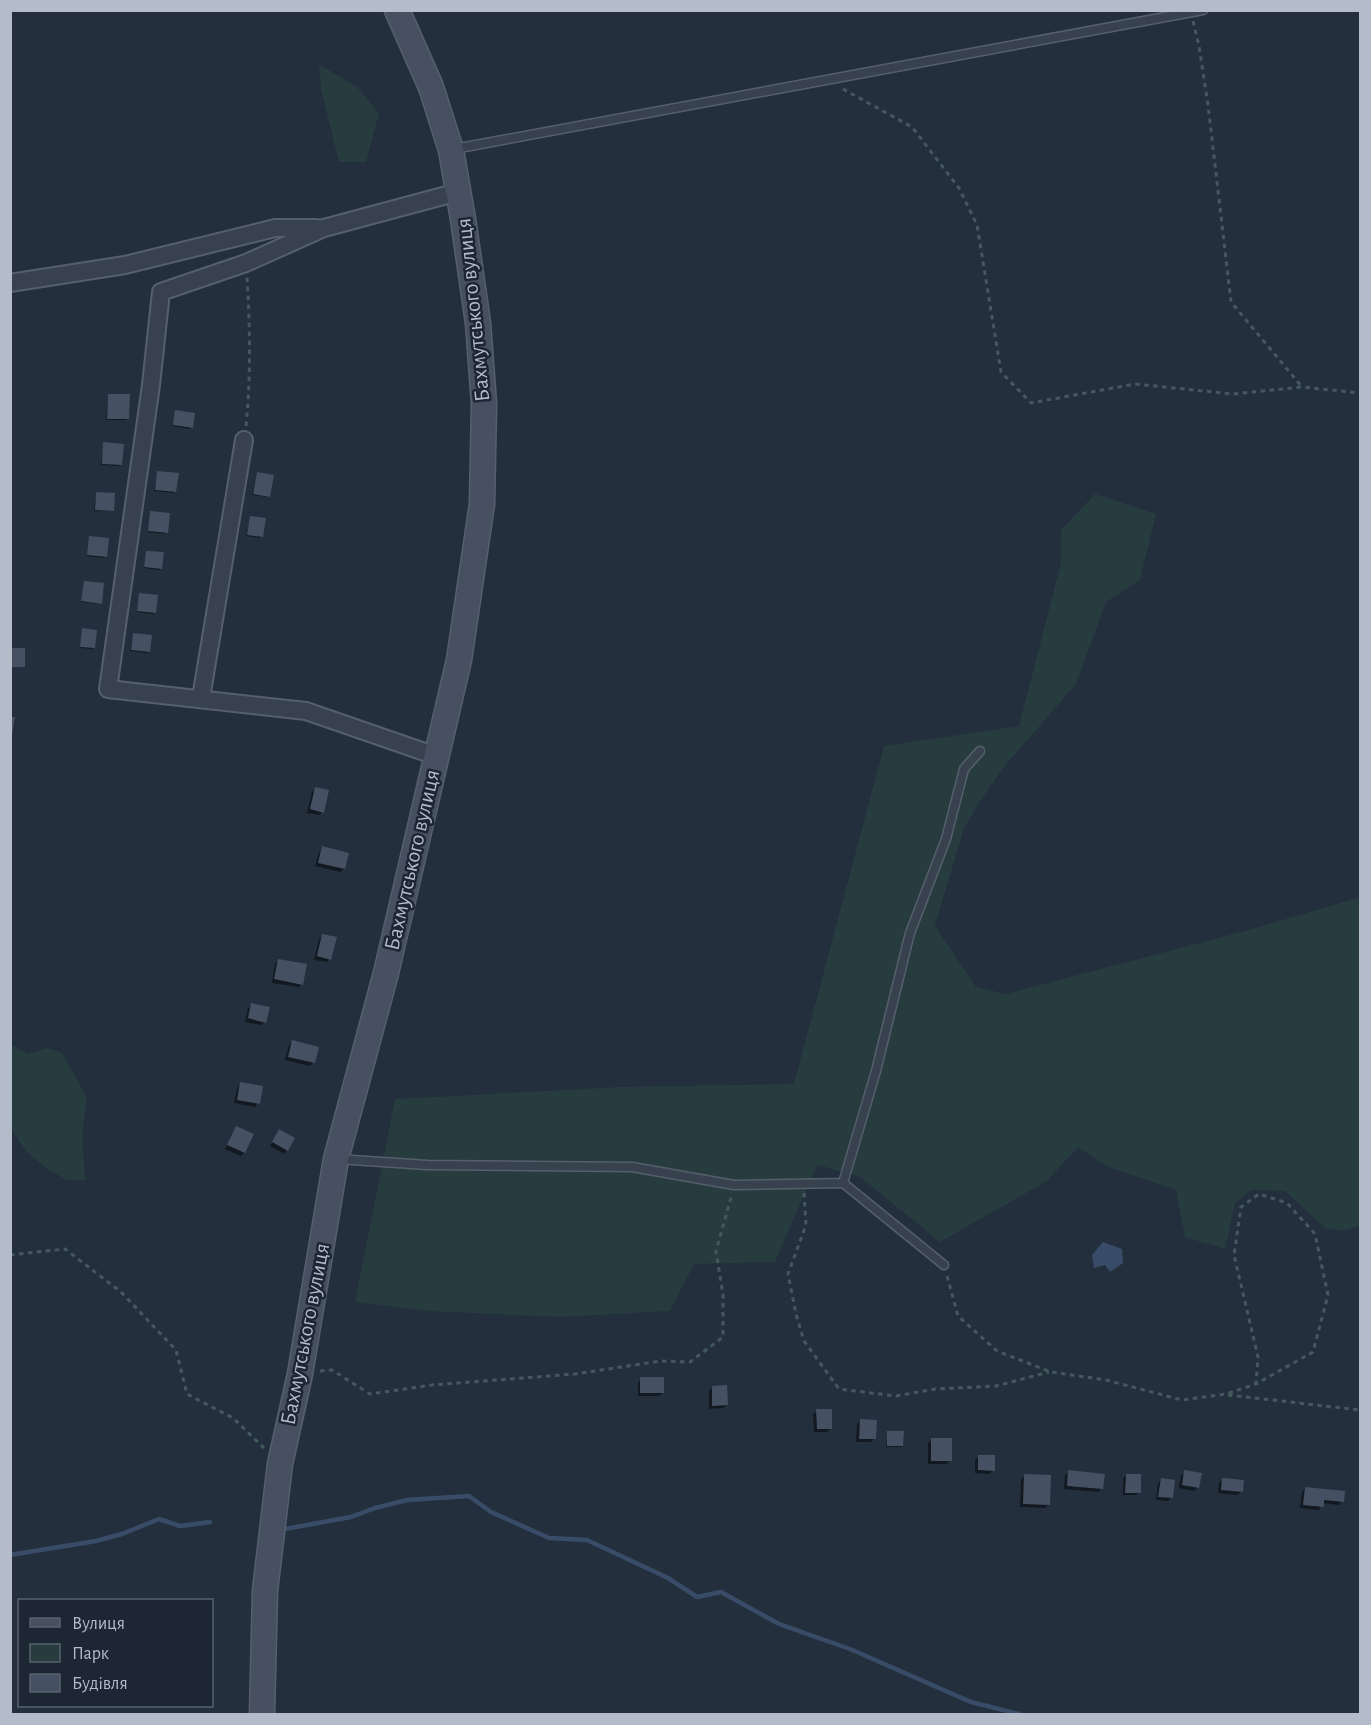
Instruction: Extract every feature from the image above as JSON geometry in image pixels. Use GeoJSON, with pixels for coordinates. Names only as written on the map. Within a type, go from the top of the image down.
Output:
{"type":"FeatureCollection","features":[{"type":"Feature","properties":{"kind":"main road","name":"Бахмутського вулиця"},"geometry":{"type":"LineString","coordinates":[[262,1714],[265,1591],[280,1464],[300,1374],[336,1160],[386,973],[459,660],[482,504],[484,404],[478,323],[451,150],[431,87],[397,10]]}},
{"type":"Feature","properties":{"kind":"street"},"geometry":{"type":"LineString","coordinates":[[436,756],[306,711],[108,689],[162,292],[246,263],[324,228],[458,192]]}},
{"type":"Feature","properties":{"kind":"street"},"geometry":{"type":"LineString","coordinates":[[10,283],[125,265],[275,228],[324,228]]}},
{"type":"Feature","properties":{"kind":"street"},"geometry":{"type":"LineString","coordinates":[[201,698],[244,440]]}},
{"type":"Feature","properties":{"kind":"lane"},"geometry":{"type":"LineString","coordinates":[[451,150],[1203,10]]}},
{"type":"Feature","properties":{"kind":"lane"},"geometry":{"type":"LineString","coordinates":[[843,1183],[876,1071],[910,933],[946,839],[964,769],[980,751]]}},
{"type":"Feature","properties":{"kind":"lane"},"geometry":{"type":"LineString","coordinates":[[336,1160],[427,1166],[632,1167],[734,1185],[843,1183],[944,1265]]}},
{"type":"Feature","properties":{"kind":"path"},"geometry":{"type":"LineString","coordinates":[[1190,13],[1199,46],[1208,105],[1231,302],[1302,387]]}},
{"type":"Feature","properties":{"kind":"path"},"geometry":{"type":"LineString","coordinates":[[827,80],[912,127],[959,188],[977,225],[1002,372],[1031,403],[1135,384],[1233,394],[1302,387],[1360,393]]}},
{"type":"Feature","properties":{"kind":"path"},"geometry":{"type":"LineString","coordinates":[[244,440],[249,394],[250,331],[246,263]]}},
{"type":"Feature","properties":{"kind":"path"},"geometry":{"type":"LineString","coordinates":[[300,1374],[332,1370],[370,1394],[432,1385],[575,1374],[661,1361],[690,1362],[723,1337],[723,1295],[716,1251],[734,1185]]}},
{"type":"Feature","properties":{"kind":"path"},"geometry":{"type":"LineString","coordinates":[[804,1185],[806,1226],[788,1274],[804,1341],[839,1389],[896,1396],[935,1389],[996,1386],[1051,1372]]}},
{"type":"Feature","properties":{"kind":"path"},"geometry":{"type":"LineString","coordinates":[[944,1265],[958,1317],[997,1351],[1051,1372],[1106,1380],[1182,1401],[1226,1395],[1256,1384],[1313,1352],[1328,1295],[1316,1234],[1287,1203],[1259,1194],[1241,1207],[1234,1255],[1258,1357],[1256,1384]]}},
{"type":"Feature","properties":{"kind":"path"},"geometry":{"type":"LineString","coordinates":[[10,1255],[65,1250],[121,1292],[176,1350],[187,1394],[233,1418],[280,1464]]}},
{"type":"Feature","properties":{"kind":"path"},"geometry":{"type":"LineString","coordinates":[[1226,1395],[1360,1410]]}},
{"type":"Feature","properties":{"kind":"green space"},"geometry":{"type":"Polygon","coordinates":[[[319,64],[357,87],[379,113],[366,162],[339,162],[321,89],[319,64]]]}},
{"type":"Feature","properties":{"kind":"green space"},"geometry":{"type":"Polygon","coordinates":[[[1095,494],[1156,514],[1140,580],[1106,602],[1076,684],[1004,767],[964,828],[935,926],[976,987],[1006,994],[1249,930],[1360,897],[1360,1226],[1342,1231],[1325,1228],[1285,1191],[1251,1190],[1235,1203],[1225,1249],[1185,1237],[1176,1190],[1106,1166],[1078,1147],[1047,1181],[940,1242],[859,1176],[817,1165],[775,1262],[694,1264],[670,1311],[561,1317],[429,1311],[355,1302],[395,1099],[621,1087],[794,1084],[884,746],[1019,726],[1061,563],[1061,530],[1095,494]]]}},
{"type":"Feature","properties":{"kind":"green space"},"geometry":{"type":"Polygon","coordinates":[[[10,1044],[28,1054],[48,1048],[62,1053],[87,1098],[82,1135],[85,1180],[67,1180],[47,1169],[26,1151],[11,1129],[10,1044]]]}},
{"type":"Feature","properties":{"kind":"water"},"geometry":{"type":"Polygon","coordinates":[[[1103,1242],[1122,1249],[1123,1263],[1110,1272],[1105,1265],[1094,1268],[1092,1255],[1103,1242]]]}},
{"type":"Feature","properties":{"kind":"building"},"geometry":{"type":"Polygon","coordinates":[[[108,394],[130,394],[129,419],[107,419],[108,394]]]}},
{"type":"Feature","properties":{"kind":"building"},"geometry":{"type":"Polygon","coordinates":[[[175,410],[195,413],[193,428],[173,425],[175,410]]]}},
{"type":"Feature","properties":{"kind":"building"},"geometry":{"type":"Polygon","coordinates":[[[103,442],[124,444],[122,465],[102,464],[103,442]]]}},
{"type":"Feature","properties":{"kind":"building"},"geometry":{"type":"Polygon","coordinates":[[[157,471],[179,473],[176,492],[155,490],[157,471]]]}},
{"type":"Feature","properties":{"kind":"building"},"geometry":{"type":"Polygon","coordinates":[[[257,472],[274,475],[270,497],[253,494],[257,472]]]}},
{"type":"Feature","properties":{"kind":"building"},"geometry":{"type":"Polygon","coordinates":[[[96,492],[115,493],[114,511],[95,510],[96,492]]]}},
{"type":"Feature","properties":{"kind":"building"},"geometry":{"type":"Polygon","coordinates":[[[150,511],[170,513],[168,533],[148,531],[150,511]]]}},
{"type":"Feature","properties":{"kind":"building"},"geometry":{"type":"Polygon","coordinates":[[[250,516],[266,518],[263,537],[247,535],[250,516]]]}},
{"type":"Feature","properties":{"kind":"building"},"geometry":{"type":"Polygon","coordinates":[[[89,536],[109,538],[107,557],[87,555],[89,536]]]}},
{"type":"Feature","properties":{"kind":"building"},"geometry":{"type":"Polygon","coordinates":[[[146,551],[164,552],[162,569],[144,567],[146,551]]]}},
{"type":"Feature","properties":{"kind":"building"},"geometry":{"type":"Polygon","coordinates":[[[84,581],[104,583],[102,604],[81,601],[84,581]]]}},
{"type":"Feature","properties":{"kind":"building"},"geometry":{"type":"Polygon","coordinates":[[[139,593],[158,595],[156,613],[137,611],[139,593]]]}},
{"type":"Feature","properties":{"kind":"building"},"geometry":{"type":"Polygon","coordinates":[[[82,628],[97,630],[95,648],[80,647],[82,628]]]}},
{"type":"Feature","properties":{"kind":"building"},"geometry":{"type":"Polygon","coordinates":[[[133,633],[152,635],[150,652],[131,650],[133,633]]]}},
{"type":"Feature","properties":{"kind":"building"},"geometry":{"type":"Polygon","coordinates":[[[10,648],[25,648],[25,667],[10,667],[10,648]]]}},
{"type":"Feature","properties":{"kind":"building"},"geometry":{"type":"Polygon","coordinates":[[[10,717],[15,717],[12,735],[10,735],[10,717]]]}},
{"type":"Feature","properties":{"kind":"building"},"geometry":{"type":"Polygon","coordinates":[[[315,787],[329,790],[324,813],[310,809],[315,787]]]}},
{"type":"Feature","properties":{"kind":"building"},"geometry":{"type":"Polygon","coordinates":[[[322,846],[349,853],[345,869],[318,863],[322,846]]]}},
{"type":"Feature","properties":{"kind":"building"},"geometry":{"type":"Polygon","coordinates":[[[322,934],[337,937],[331,960],[317,956],[322,934]]]}},
{"type":"Feature","properties":{"kind":"building"},"geometry":{"type":"Polygon","coordinates":[[[278,959],[307,964],[303,985],[274,979],[278,959]]]}},
{"type":"Feature","properties":{"kind":"building"},"geometry":{"type":"Polygon","coordinates":[[[251,1003],[270,1007],[266,1023],[248,1018],[251,1003]]]}},
{"type":"Feature","properties":{"kind":"building"},"geometry":{"type":"Polygon","coordinates":[[[292,1040],[319,1047],[315,1063],[288,1057],[292,1040]]]}},
{"type":"Feature","properties":{"kind":"building"},"geometry":{"type":"Polygon","coordinates":[[[240,1082],[263,1086],[260,1104],[237,1100],[240,1082]]]}},
{"type":"Feature","properties":{"kind":"building"},"geometry":{"type":"Polygon","coordinates":[[[236,1126],[254,1134],[245,1153],[227,1145],[236,1126]]]}},
{"type":"Feature","properties":{"kind":"building"},"geometry":{"type":"Polygon","coordinates":[[[279,1129],[295,1138],[288,1151],[272,1142],[279,1129]]]}},
{"type":"Feature","properties":{"kind":"building"},"geometry":{"type":"Polygon","coordinates":[[[640,1377],[664,1377],[664,1393],[640,1393],[640,1377]]]}},
{"type":"Feature","properties":{"kind":"building"},"geometry":{"type":"Polygon","coordinates":[[[727,1385],[728,1405],[712,1406],[712,1386],[727,1385]]]}},
{"type":"Feature","properties":{"kind":"building"},"geometry":{"type":"Polygon","coordinates":[[[816,1409],[832,1409],[832,1429],[817,1429],[816,1409]]]}},
{"type":"Feature","properties":{"kind":"building"},"geometry":{"type":"Polygon","coordinates":[[[860,1419],[877,1420],[876,1439],[859,1439],[860,1419]]]}},
{"type":"Feature","properties":{"kind":"building"},"geometry":{"type":"Polygon","coordinates":[[[887,1431],[904,1431],[903,1446],[887,1446],[887,1431]]]}},
{"type":"Feature","properties":{"kind":"building"},"geometry":{"type":"Polygon","coordinates":[[[931,1438],[952,1438],[952,1461],[931,1461],[931,1438]]]}},
{"type":"Feature","properties":{"kind":"building"},"geometry":{"type":"Polygon","coordinates":[[[978,1455],[995,1455],[995,1471],[978,1470],[978,1455]]]}},
{"type":"Feature","properties":{"kind":"building"},"geometry":{"type":"Polygon","coordinates":[[[1068,1470],[1105,1474],[1103,1489],[1067,1486],[1068,1470]]]}},
{"type":"Feature","properties":{"kind":"building"},"geometry":{"type":"Polygon","coordinates":[[[1184,1470],[1202,1473],[1199,1488],[1182,1485],[1184,1470]]]}},
{"type":"Feature","properties":{"kind":"building"},"geometry":{"type":"Polygon","coordinates":[[[1024,1474],[1051,1475],[1050,1505],[1023,1504],[1024,1474]]]}},
{"type":"Feature","properties":{"kind":"building"},"geometry":{"type":"Polygon","coordinates":[[[1126,1474],[1141,1474],[1141,1493],[1125,1493],[1126,1474]]]}},
{"type":"Feature","properties":{"kind":"building"},"geometry":{"type":"Polygon","coordinates":[[[1161,1478],[1175,1480],[1173,1498],[1158,1497],[1161,1478]]]}},
{"type":"Feature","properties":{"kind":"building"},"geometry":{"type":"Polygon","coordinates":[[[1222,1478],[1244,1480],[1243,1492],[1221,1490],[1222,1478]]]}},
{"type":"Feature","properties":{"kind":"building"},"geometry":{"type":"Polygon","coordinates":[[[1305,1487],[1345,1491],[1344,1502],[1324,1500],[1324,1507],[1303,1505],[1305,1487]]]}},
{"type":"Feature","properties":{"kind":"waterway"},"geometry":{"type":"LineString","coordinates":[[285,1529],[351,1517],[407,1500],[469,1496],[491,1512],[549,1538],[587,1540],[668,1578],[697,1597],[721,1592],[779,1624],[850,1649],[971,1702],[1019,1714]]}},
{"type":"Feature","properties":{"kind":"waterway"},"geometry":{"type":"LineString","coordinates":[[10,1555],[96,1541],[122,1534],[159,1519],[180,1526],[210,1522]]}}]}
